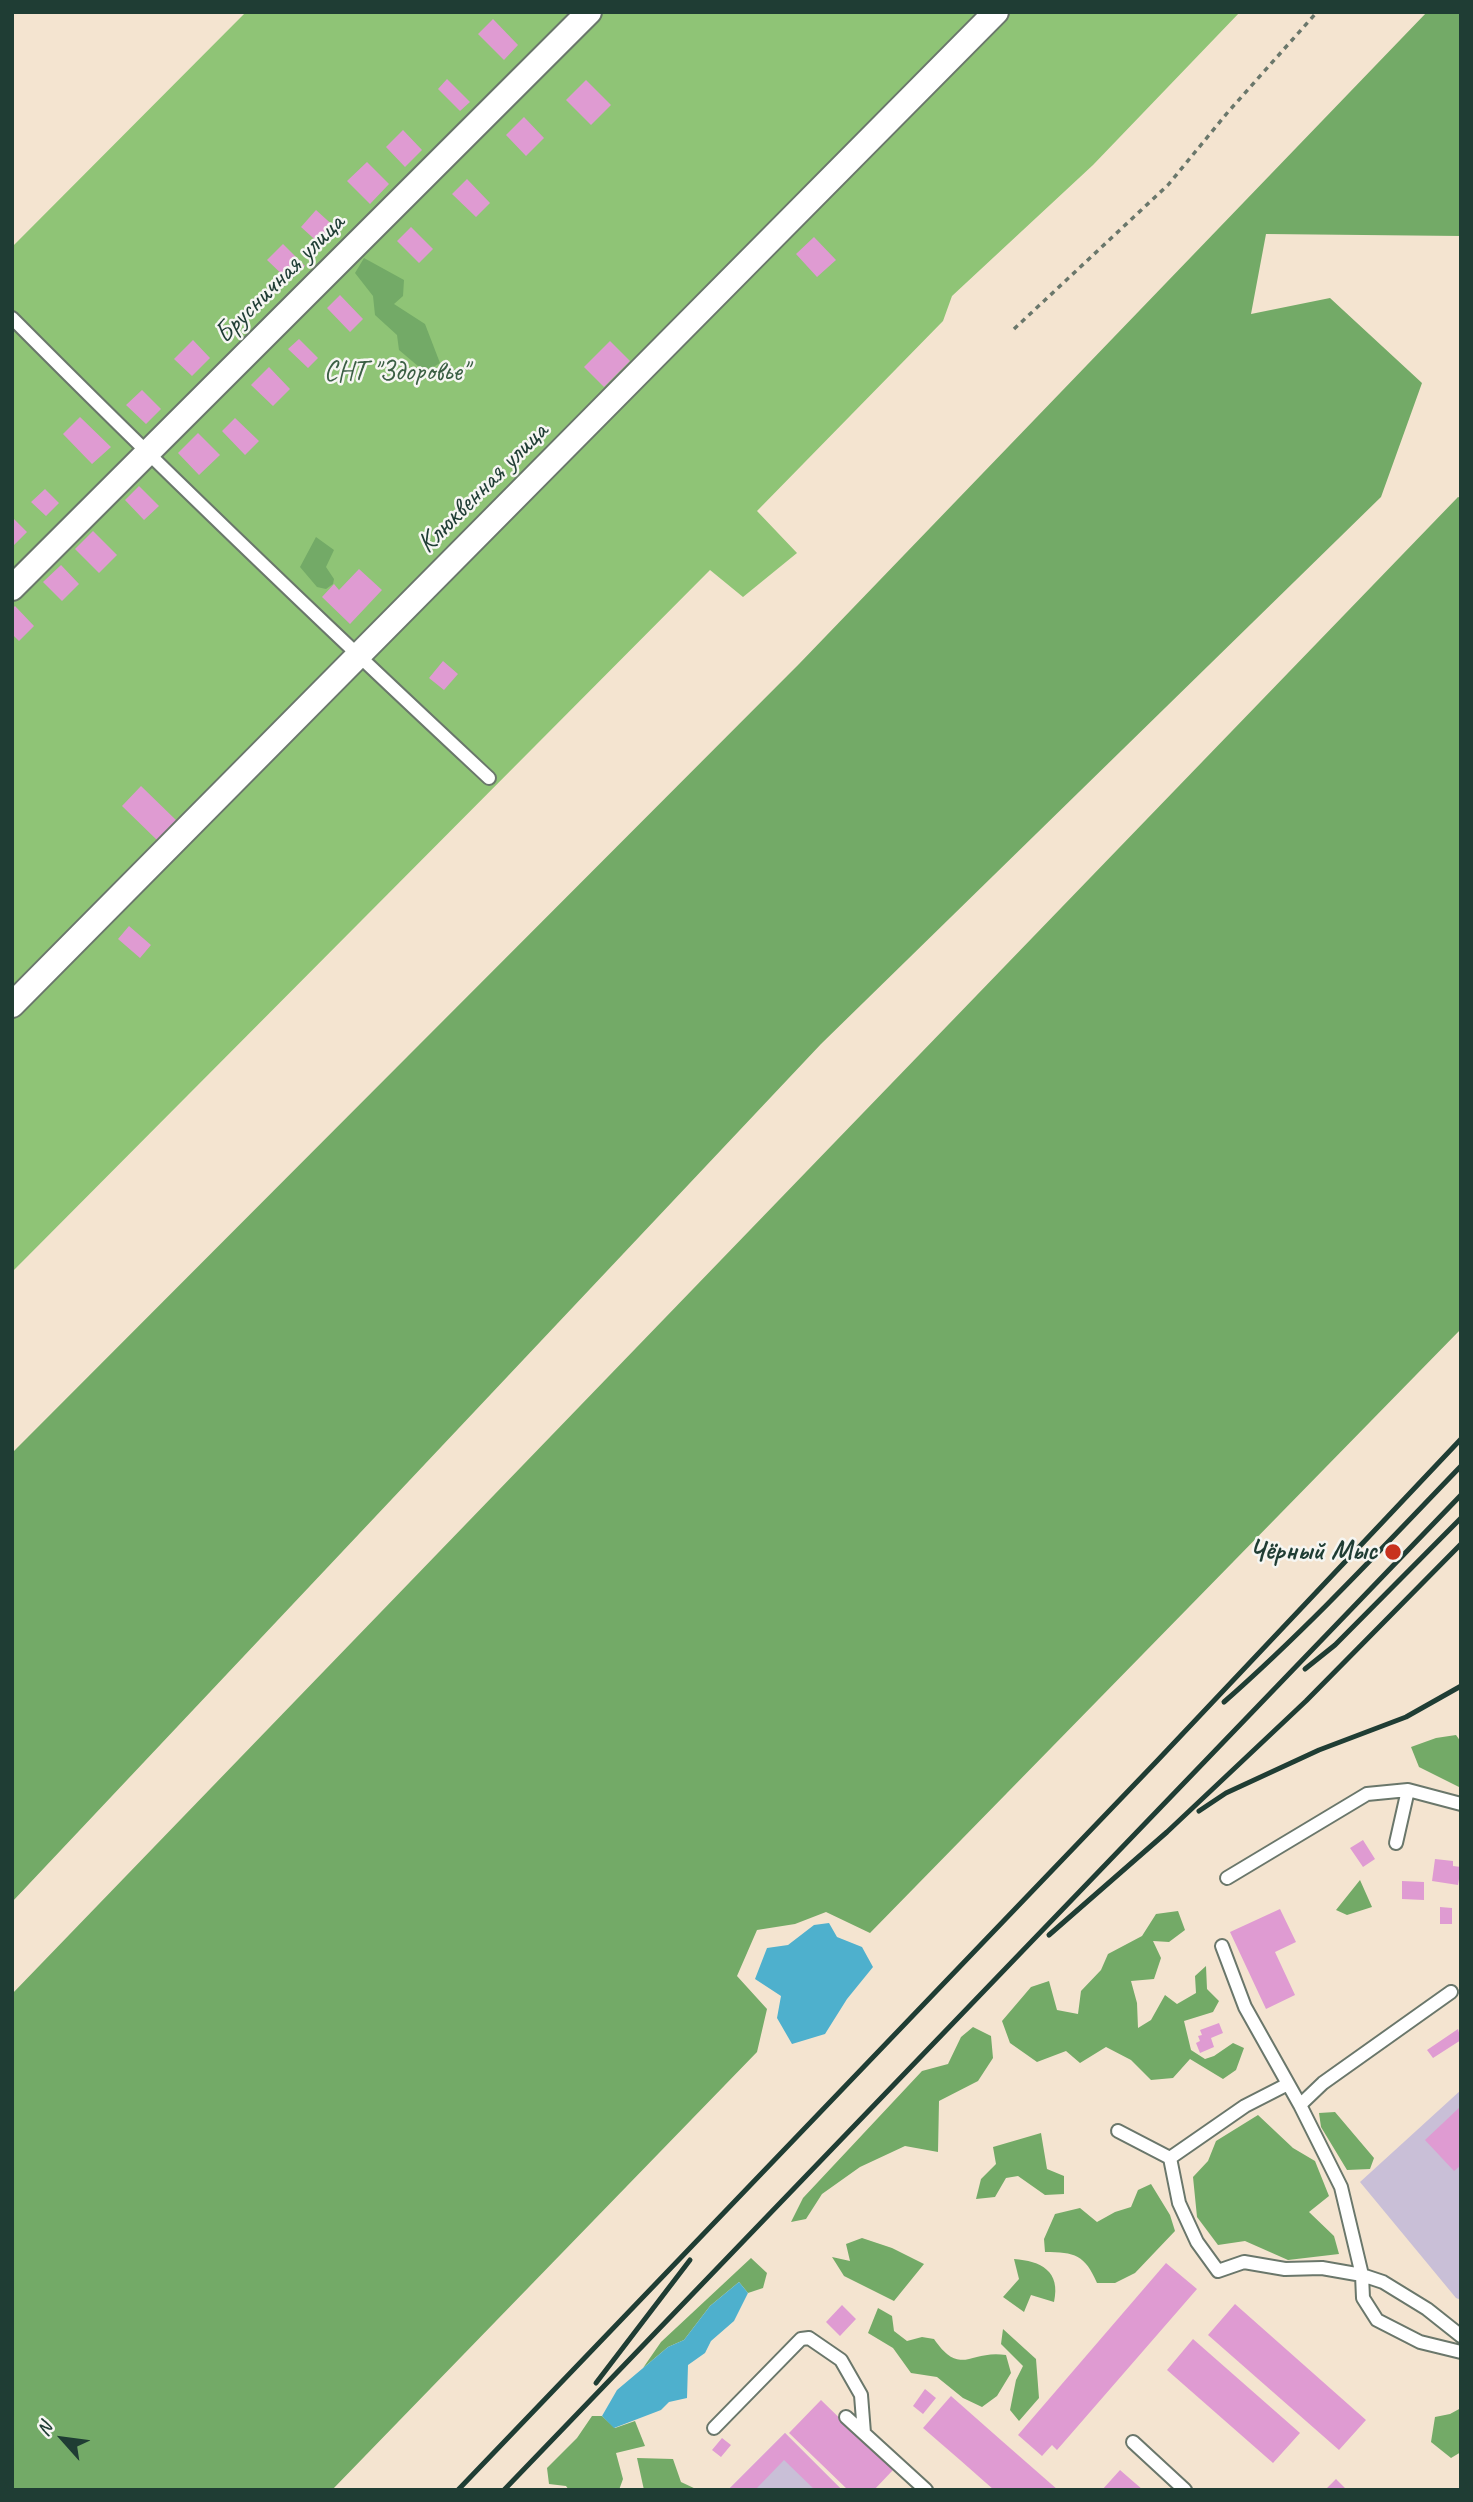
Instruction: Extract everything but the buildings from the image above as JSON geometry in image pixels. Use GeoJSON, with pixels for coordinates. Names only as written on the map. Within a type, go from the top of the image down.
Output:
{"type":"FeatureCollection","features":[{"type":"Feature","properties":{"kind":"street","name":"Брусничная улица"},"geometry":{"type":"LineString","coordinates":[[12,588],[589,12]]}},
{"type":"Feature","properties":{"kind":"street","name":"Клюквенная улица"},"geometry":{"type":"LineString","coordinates":[[12,1005],[996,12]]}},
{"type":"Feature","properties":{"kind":"lane"},"geometry":{"type":"LineString","coordinates":[[12,318],[146,453],[489,778]]}},
{"type":"Feature","properties":{"kind":"lane"},"geometry":{"type":"LineString","coordinates":[[1227,1878],[1367,1794],[1408,1790],[1461,1804]]}},
{"type":"Feature","properties":{"kind":"lane"},"geometry":{"type":"LineString","coordinates":[[1396,1843],[1408,1790]]}},
{"type":"Feature","properties":{"kind":"lane"},"geometry":{"type":"LineString","coordinates":[[1222,1946],[1245,2007],[1300,2105],[1341,2187],[1362,2275],[1363,2298],[1377,2320],[1420,2342],[1461,2352]]}},
{"type":"Feature","properties":{"kind":"lane"},"geometry":{"type":"LineString","coordinates":[[1300,2105],[1323,2083],[1451,1992]]}},
{"type":"Feature","properties":{"kind":"lane"},"geometry":{"type":"LineString","coordinates":[[1170,2158],[1245,2106],[1288,2084]]}},
{"type":"Feature","properties":{"kind":"lane"},"geometry":{"type":"LineString","coordinates":[[1118,2131],[1170,2158]]}},
{"type":"Feature","properties":{"kind":"lane"},"geometry":{"type":"LineString","coordinates":[[1170,2158],[1179,2203],[1197,2242],[1218,2271],[1244,2262],[1285,2269],[1322,2268],[1362,2275],[1383,2282],[1461,2336]]}},
{"type":"Feature","properties":{"kind":"lane"},"geometry":{"type":"LineString","coordinates":[[714,2428],[801,2339],[809,2338],[841,2360],[861,2395],[864,2433]]}},
{"type":"Feature","properties":{"kind":"lane"},"geometry":{"type":"LineString","coordinates":[[846,2417],[926,2490]]}},
{"type":"Feature","properties":{"kind":"lane"},"geometry":{"type":"LineString","coordinates":[[1133,2442],[1185,2490]]}},
{"type":"Feature","properties":{"kind":"path"},"geometry":{"type":"LineString","coordinates":[[1014,329],[1168,185],[1228,112],[1317,12]]}},
{"type":"Feature","properties":{"kind":"shaded area"},"geometry":{"type":"Polygon","coordinates":[[[1461,2090],[1461,2300],[1456,2298],[1360,2182],[1461,2090]]]}},
{"type":"Feature","properties":{"kind":"shaded area"},"geometry":{"type":"Polygon","coordinates":[[[785,2433],[842,2490],[728,2490],[785,2433]]]}},
{"type":"Feature","properties":{"kind":"green space","name":"СНТ \"Здоровье\""},"geometry":{"type":"Polygon","coordinates":[[[246,12],[1240,12],[1093,165],[952,296],[943,321],[757,511],[797,553],[743,597],[710,570],[12,1272],[12,247],[246,12]]]}},
{"type":"Feature","properties":{"kind":"green space"},"geometry":{"type":"Polygon","coordinates":[[[1427,12],[1461,12],[1461,236],[1266,234],[1251,314],[1330,298],[1422,383],[1381,497],[821,1044],[12,1902],[12,1453],[799,664],[1427,12]]]}},
{"type":"Feature","properties":{"kind":"green space"},"geometry":{"type":"Polygon","coordinates":[[[364,258],[404,280],[403,296],[394,304],[425,324],[440,363],[425,372],[399,350],[397,335],[375,315],[373,296],[355,273],[364,258]]]}},
{"type":"Feature","properties":{"kind":"green space"},"geometry":{"type":"Polygon","coordinates":[[[1458,497],[1461,498],[1461,1329],[870,1933],[826,1912],[795,1924],[757,1930],[737,1976],[767,2009],[757,2052],[332,2490],[12,2490],[12,1994],[1458,497]]]}},
{"type":"Feature","properties":{"kind":"green space"},"geometry":{"type":"Polygon","coordinates":[[[316,537],[334,550],[326,567],[334,579],[333,584],[326,589],[317,587],[300,567],[316,537]]]}},
{"type":"Feature","properties":{"kind":"green space"},"geometry":{"type":"Polygon","coordinates":[[[1456,1735],[1461,1742],[1461,1788],[1419,1767],[1411,1747],[1436,1738],[1456,1735]]]}},
{"type":"Feature","properties":{"kind":"green space"},"geometry":{"type":"Polygon","coordinates":[[[1360,1880],[1372,1907],[1347,1915],[1336,1910],[1360,1880]]]}},
{"type":"Feature","properties":{"kind":"green space"},"geometry":{"type":"Polygon","coordinates":[[[1178,1911],[1185,1930],[1169,1942],[1153,1941],[1161,1958],[1154,1979],[1131,1981],[1137,2003],[1138,2028],[1151,2020],[1165,1995],[1177,2004],[1196,1993],[1195,1976],[1206,1966],[1207,1989],[1219,2001],[1213,2012],[1184,2021],[1191,2050],[1205,2059],[1233,2043],[1244,2048],[1236,2070],[1223,2079],[1190,2059],[1173,2078],[1151,2080],[1131,2060],[1106,2047],[1080,2063],[1066,2051],[1037,2062],[1010,2043],[1002,2021],[1031,1987],[1049,1981],[1057,2010],[1078,2014],[1081,1991],[1101,1970],[1108,1954],[1142,1936],[1156,1914],[1178,1911]]]}},
{"type":"Feature","properties":{"kind":"green space"},"geometry":{"type":"Polygon","coordinates":[[[973,2027],[991,2036],[993,2058],[978,2081],[939,2101],[938,2152],[905,2146],[860,2167],[822,2194],[806,2219],[791,2222],[803,2198],[922,2071],[948,2064],[961,2037],[973,2027]]]}},
{"type":"Feature","properties":{"kind":"green space"},"geometry":{"type":"Polygon","coordinates":[[[1335,2112],[1374,2158],[1370,2169],[1347,2170],[1321,2127],[1319,2113],[1335,2112]]]}},
{"type":"Feature","properties":{"kind":"green space"},"geometry":{"type":"Polygon","coordinates":[[[1258,2115],[1293,2148],[1315,2161],[1329,2196],[1309,2212],[1334,2236],[1339,2254],[1288,2260],[1245,2241],[1218,2245],[1197,2217],[1193,2177],[1208,2161],[1216,2141],[1258,2115]]]}},
{"type":"Feature","properties":{"kind":"green space"},"geometry":{"type":"Polygon","coordinates":[[[1041,2133],[1047,2169],[1064,2176],[1064,2194],[1045,2195],[1018,2176],[1006,2178],[995,2197],[976,2199],[981,2179],[996,2164],[993,2147],[1041,2133]]]}},
{"type":"Feature","properties":{"kind":"green space"},"geometry":{"type":"Polygon","coordinates":[[[1151,2184],[1170,2215],[1175,2231],[1135,2273],[1115,2283],[1097,2283],[1088,2266],[1078,2257],[1045,2252],[1044,2239],[1055,2214],[1080,2208],[1097,2222],[1131,2207],[1138,2190],[1151,2184]]]}},
{"type":"Feature","properties":{"kind":"green space"},"geometry":{"type":"Polygon","coordinates":[[[862,2238],[892,2248],[924,2264],[894,2301],[844,2276],[832,2257],[850,2261],[846,2244],[862,2238]]]}},
{"type":"Feature","properties":{"kind":"green space"},"geometry":{"type":"Polygon","coordinates":[[[751,2258],[767,2273],[763,2288],[748,2293],[739,2282],[710,2306],[684,2340],[668,2347],[643,2368],[661,2342],[751,2258]]]}},
{"type":"Feature","properties":{"kind":"green space"},"geometry":{"type":"Polygon","coordinates":[[[1014,2259],[1033,2262],[1052,2275],[1055,2282],[1054,2302],[1031,2295],[1024,2312],[1003,2297],[1019,2279],[1014,2259]]]}},
{"type":"Feature","properties":{"kind":"green space"},"geometry":{"type":"Polygon","coordinates":[[[878,2308],[892,2316],[894,2331],[907,2341],[922,2337],[934,2339],[943,2351],[959,2360],[983,2355],[1006,2355],[1011,2373],[997,2396],[982,2407],[963,2398],[937,2377],[911,2373],[893,2348],[868,2333],[878,2308]]]}},
{"type":"Feature","properties":{"kind":"green space"},"geometry":{"type":"Polygon","coordinates":[[[1003,2329],[1036,2359],[1039,2398],[1019,2421],[1010,2410],[1016,2380],[1023,2366],[1001,2344],[1003,2329]]]}},
{"type":"Feature","properties":{"kind":"green space"},"geometry":{"type":"Polygon","coordinates":[[[1461,2408],[1461,2452],[1451,2458],[1431,2442],[1435,2417],[1461,2408]]]}},
{"type":"Feature","properties":{"kind":"green space"},"geometry":{"type":"Polygon","coordinates":[[[592,2416],[602,2416],[615,2428],[635,2421],[645,2446],[616,2453],[623,2479],[619,2490],[569,2490],[566,2486],[549,2484],[547,2468],[577,2438],[592,2416]]]}},
{"type":"Feature","properties":{"kind":"green space"},"geometry":{"type":"Polygon","coordinates":[[[637,2458],[673,2459],[681,2482],[698,2490],[644,2490],[637,2458]]]}},
{"type":"Feature","properties":{"kind":"water"},"geometry":{"type":"Polygon","coordinates":[[[829,1923],[837,1937],[862,1947],[873,1967],[847,1999],[825,2034],[792,2044],[777,2018],[781,1996],[755,1979],[767,1948],[788,1945],[814,1925],[829,1923]]]}},
{"type":"Feature","properties":{"kind":"water"},"geometry":{"type":"Polygon","coordinates":[[[739,2282],[748,2293],[734,2321],[711,2341],[705,2353],[688,2365],[687,2398],[669,2402],[661,2410],[614,2428],[602,2416],[617,2390],[668,2347],[684,2340],[710,2306],[739,2282]]]}},
{"type":"Feature","properties":{"kind":"railway"},"geometry":{"type":"LineString","coordinates":[[458,2490],[1156,1762],[1461,1439]]}},
{"type":"Feature","properties":{"kind":"railway"},"geometry":{"type":"LineString","coordinates":[[1224,1702],[1316,1616],[1461,1466]]}},
{"type":"Feature","properties":{"kind":"railway"},"geometry":{"type":"LineString","coordinates":[[504,2490],[1461,1495]]}},
{"type":"Feature","properties":{"kind":"railway"},"geometry":{"type":"LineString","coordinates":[[1305,1669],[1335,1645],[1461,1518]]}},
{"type":"Feature","properties":{"kind":"railway"},"geometry":{"type":"LineString","coordinates":[[1049,1935],[1167,1832],[1306,1701],[1461,1544]]}},
{"type":"Feature","properties":{"kind":"railway"},"geometry":{"type":"LineString","coordinates":[[1199,1811],[1226,1793],[1319,1750],[1406,1717],[1461,1686]]}},
{"type":"Feature","properties":{"kind":"railway"},"geometry":{"type":"LineString","coordinates":[[596,2383],[690,2260]]}},
{"type":"Feature","properties":{"kind":"place","name":"Чёрный Мыс"},"geometry":{"type":"Point","coordinates":[1393,1552]}}]}
